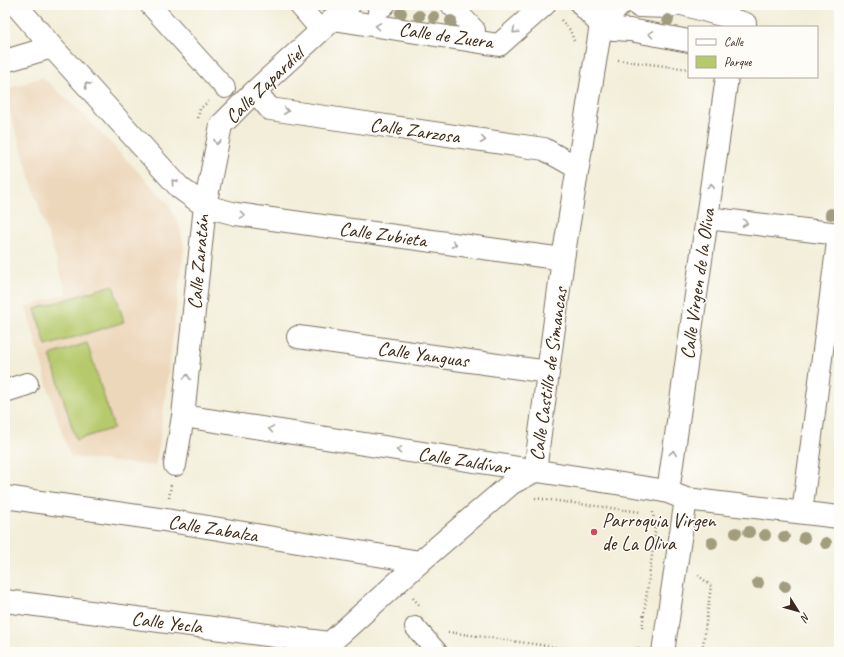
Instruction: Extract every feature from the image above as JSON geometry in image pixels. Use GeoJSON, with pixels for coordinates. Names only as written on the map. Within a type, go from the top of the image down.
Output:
{"type":"FeatureCollection","features":[{"type":"Feature","properties":{"kind":"street","name":"Calle Zaratán"},"geometry":{"type":"LineString","coordinates":[[16,5],[52,47],[180,188],[205,206],[183,416],[175,465]]}},
{"type":"Feature","properties":{"kind":"street"},"geometry":{"type":"LineString","coordinates":[[150,5],[225,88]]}},
{"type":"Feature","properties":{"kind":"street"},"geometry":{"type":"LineString","coordinates":[[299,5],[334,18]]}},
{"type":"Feature","properties":{"kind":"street"},"geometry":{"type":"LineString","coordinates":[[451,5],[474,30]]}},
{"type":"Feature","properties":{"kind":"street"},"geometry":{"type":"LineString","coordinates":[[582,5],[600,26],[688,41]]}},
{"type":"Feature","properties":{"kind":"street"},"geometry":{"type":"LineString","coordinates":[[600,26],[629,6],[669,8],[676,5]]}},
{"type":"Feature","properties":{"kind":"street"},"geometry":{"type":"LineString","coordinates":[[682,5],[746,23]]}},
{"type":"Feature","properties":{"kind":"street","name":"Calle de Zuera"},"geometry":{"type":"LineString","coordinates":[[334,18],[499,45],[551,11]]}},
{"type":"Feature","properties":{"kind":"street","name":"Calle Zapardiel"},"geometry":{"type":"LineString","coordinates":[[205,206],[221,125],[255,91],[334,18]]}},
{"type":"Feature","properties":{"kind":"street","name":"Calle Castillo de Simancas"},"geometry":{"type":"LineString","coordinates":[[325,648],[420,562],[512,483],[535,471],[563,259],[600,26]]}},
{"type":"Feature","properties":{"kind":"street"},"geometry":{"type":"LineString","coordinates":[[5,61],[52,47]]}},
{"type":"Feature","properties":{"kind":"street","name":"Calle Virgen de la Oliva"},"geometry":{"type":"LineString","coordinates":[[663,652],[677,495],[707,218],[727,78]]}},
{"type":"Feature","properties":{"kind":"street","name":"Calle Zarzosa"},"geometry":{"type":"LineString","coordinates":[[255,91],[270,108],[544,149],[578,168]]}},
{"type":"Feature","properties":{"kind":"street","name":"Calle Zubieta"},"geometry":{"type":"LineString","coordinates":[[205,206],[236,214],[563,259]]}},
{"type":"Feature","properties":{"kind":"street"},"geometry":{"type":"LineString","coordinates":[[707,218],[839,232],[802,513]]}},
{"type":"Feature","properties":{"kind":"street","name":"Calle Yanguas"},"geometry":{"type":"LineString","coordinates":[[298,337],[548,372]]}},
{"type":"Feature","properties":{"kind":"street"},"geometry":{"type":"LineString","coordinates":[[5,391],[27,384]]}},
{"type":"Feature","properties":{"kind":"street","name":"Calle Zaldívar"},"geometry":{"type":"LineString","coordinates":[[183,416],[535,471],[677,495],[839,517]]}},
{"type":"Feature","properties":{"kind":"street","name":"Calle Zabalza"},"geometry":{"type":"LineString","coordinates":[[5,497],[165,520],[420,562]]}},
{"type":"Feature","properties":{"kind":"street","name":"Calle Yecla"},"geometry":{"type":"LineString","coordinates":[[5,601],[325,648]]}},
{"type":"Feature","properties":{"kind":"street"},"geometry":{"type":"LineString","coordinates":[[415,627],[437,652]]}},
{"type":"Feature","properties":{"kind":"path"},"geometry":{"type":"LineString","coordinates":[[551,11],[570,30],[576,44]]}},
{"type":"Feature","properties":{"kind":"path"},"geometry":{"type":"LineString","coordinates":[[613,60],[688,69]]}},
{"type":"Feature","properties":{"kind":"path"},"geometry":{"type":"LineString","coordinates":[[165,520],[175,465]]}},
{"type":"Feature","properties":{"kind":"path"},"geometry":{"type":"LineString","coordinates":[[533,498],[645,512]]}},
{"type":"Feature","properties":{"kind":"path"},"geometry":{"type":"LineString","coordinates":[[642,628],[655,534],[652,513]]}},
{"type":"Feature","properties":{"kind":"path"},"geometry":{"type":"LineString","coordinates":[[696,573],[710,586],[702,652]]}},
{"type":"Feature","properties":{"kind":"path"},"geometry":{"type":"LineString","coordinates":[[407,600],[412,596],[421,608]]}},
{"type":"Feature","properties":{"kind":"path"},"geometry":{"type":"LineString","coordinates":[[446,632],[591,652]]}},
{"type":"Feature","properties":{"kind":"path"},"geometry":{"type":"LineString","coordinates":[[638,652],[640,644]]}},
{"type":"Feature","properties":{"kind":"shaded area"},"geometry":{"type":"Polygon","coordinates":[[[42,77],[78,109],[168,203],[180,227],[184,248],[159,446],[155,466],[70,457],[52,401],[26,307],[67,293],[5,96],[5,90],[42,77]]]}},
{"type":"Feature","properties":{"kind":"green space"},"geometry":{"type":"Polygon","coordinates":[[[113,285],[124,322],[46,346],[35,309],[113,285]]]}},
{"type":"Feature","properties":{"kind":"green space"},"geometry":{"type":"Polygon","coordinates":[[[87,343],[114,428],[76,440],[50,355],[87,343]]]}},
{"type":"Feature","properties":{"kind":"place","name":"Parroquia Virgen de La Oliva"},"geometry":{"type":"Point","coordinates":[594,532]}}]}
